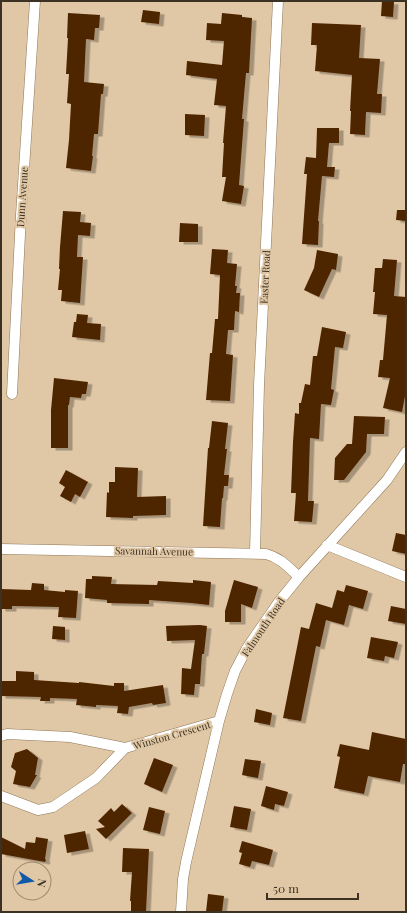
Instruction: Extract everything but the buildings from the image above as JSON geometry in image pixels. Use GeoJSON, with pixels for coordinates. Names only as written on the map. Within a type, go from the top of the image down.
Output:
{"type":"FeatureCollection","features":[{"type":"Feature","properties":{"kind":"street","name":"Dunn Avenue"},"geometry":{"type":"LineString","coordinates":[[12,394],[21,215],[35,1]]}},
{"type":"Feature","properties":{"kind":"street","name":"Easter Road"},"geometry":{"type":"LineString","coordinates":[[255,553],[259,385],[278,1]]}},
{"type":"Feature","properties":{"kind":"street","name":"Falmouth Road"},"geometry":{"type":"LineString","coordinates":[[181,912],[183,879],[186,862],[219,721],[235,671],[247,648],[278,603],[327,545],[387,480],[406,452]]}},
{"type":"Feature","properties":{"kind":"street"},"geometry":{"type":"LineString","coordinates":[[327,545],[406,577]]}},
{"type":"Feature","properties":{"kind":"street","name":"Savannah Avenue"},"geometry":{"type":"LineString","coordinates":[[1,549],[266,554],[274,556],[280,560],[299,577]]}},
{"type":"Feature","properties":{"kind":"street","name":"Winston Crescent"},"geometry":{"type":"LineString","coordinates":[[1,736],[7,734],[70,737],[125,748],[219,721]]}},
{"type":"Feature","properties":{"kind":"street","name":"Winston Crescent"},"geometry":{"type":"LineString","coordinates":[[1,796],[38,810],[53,807],[96,778],[125,748]]}}]}
